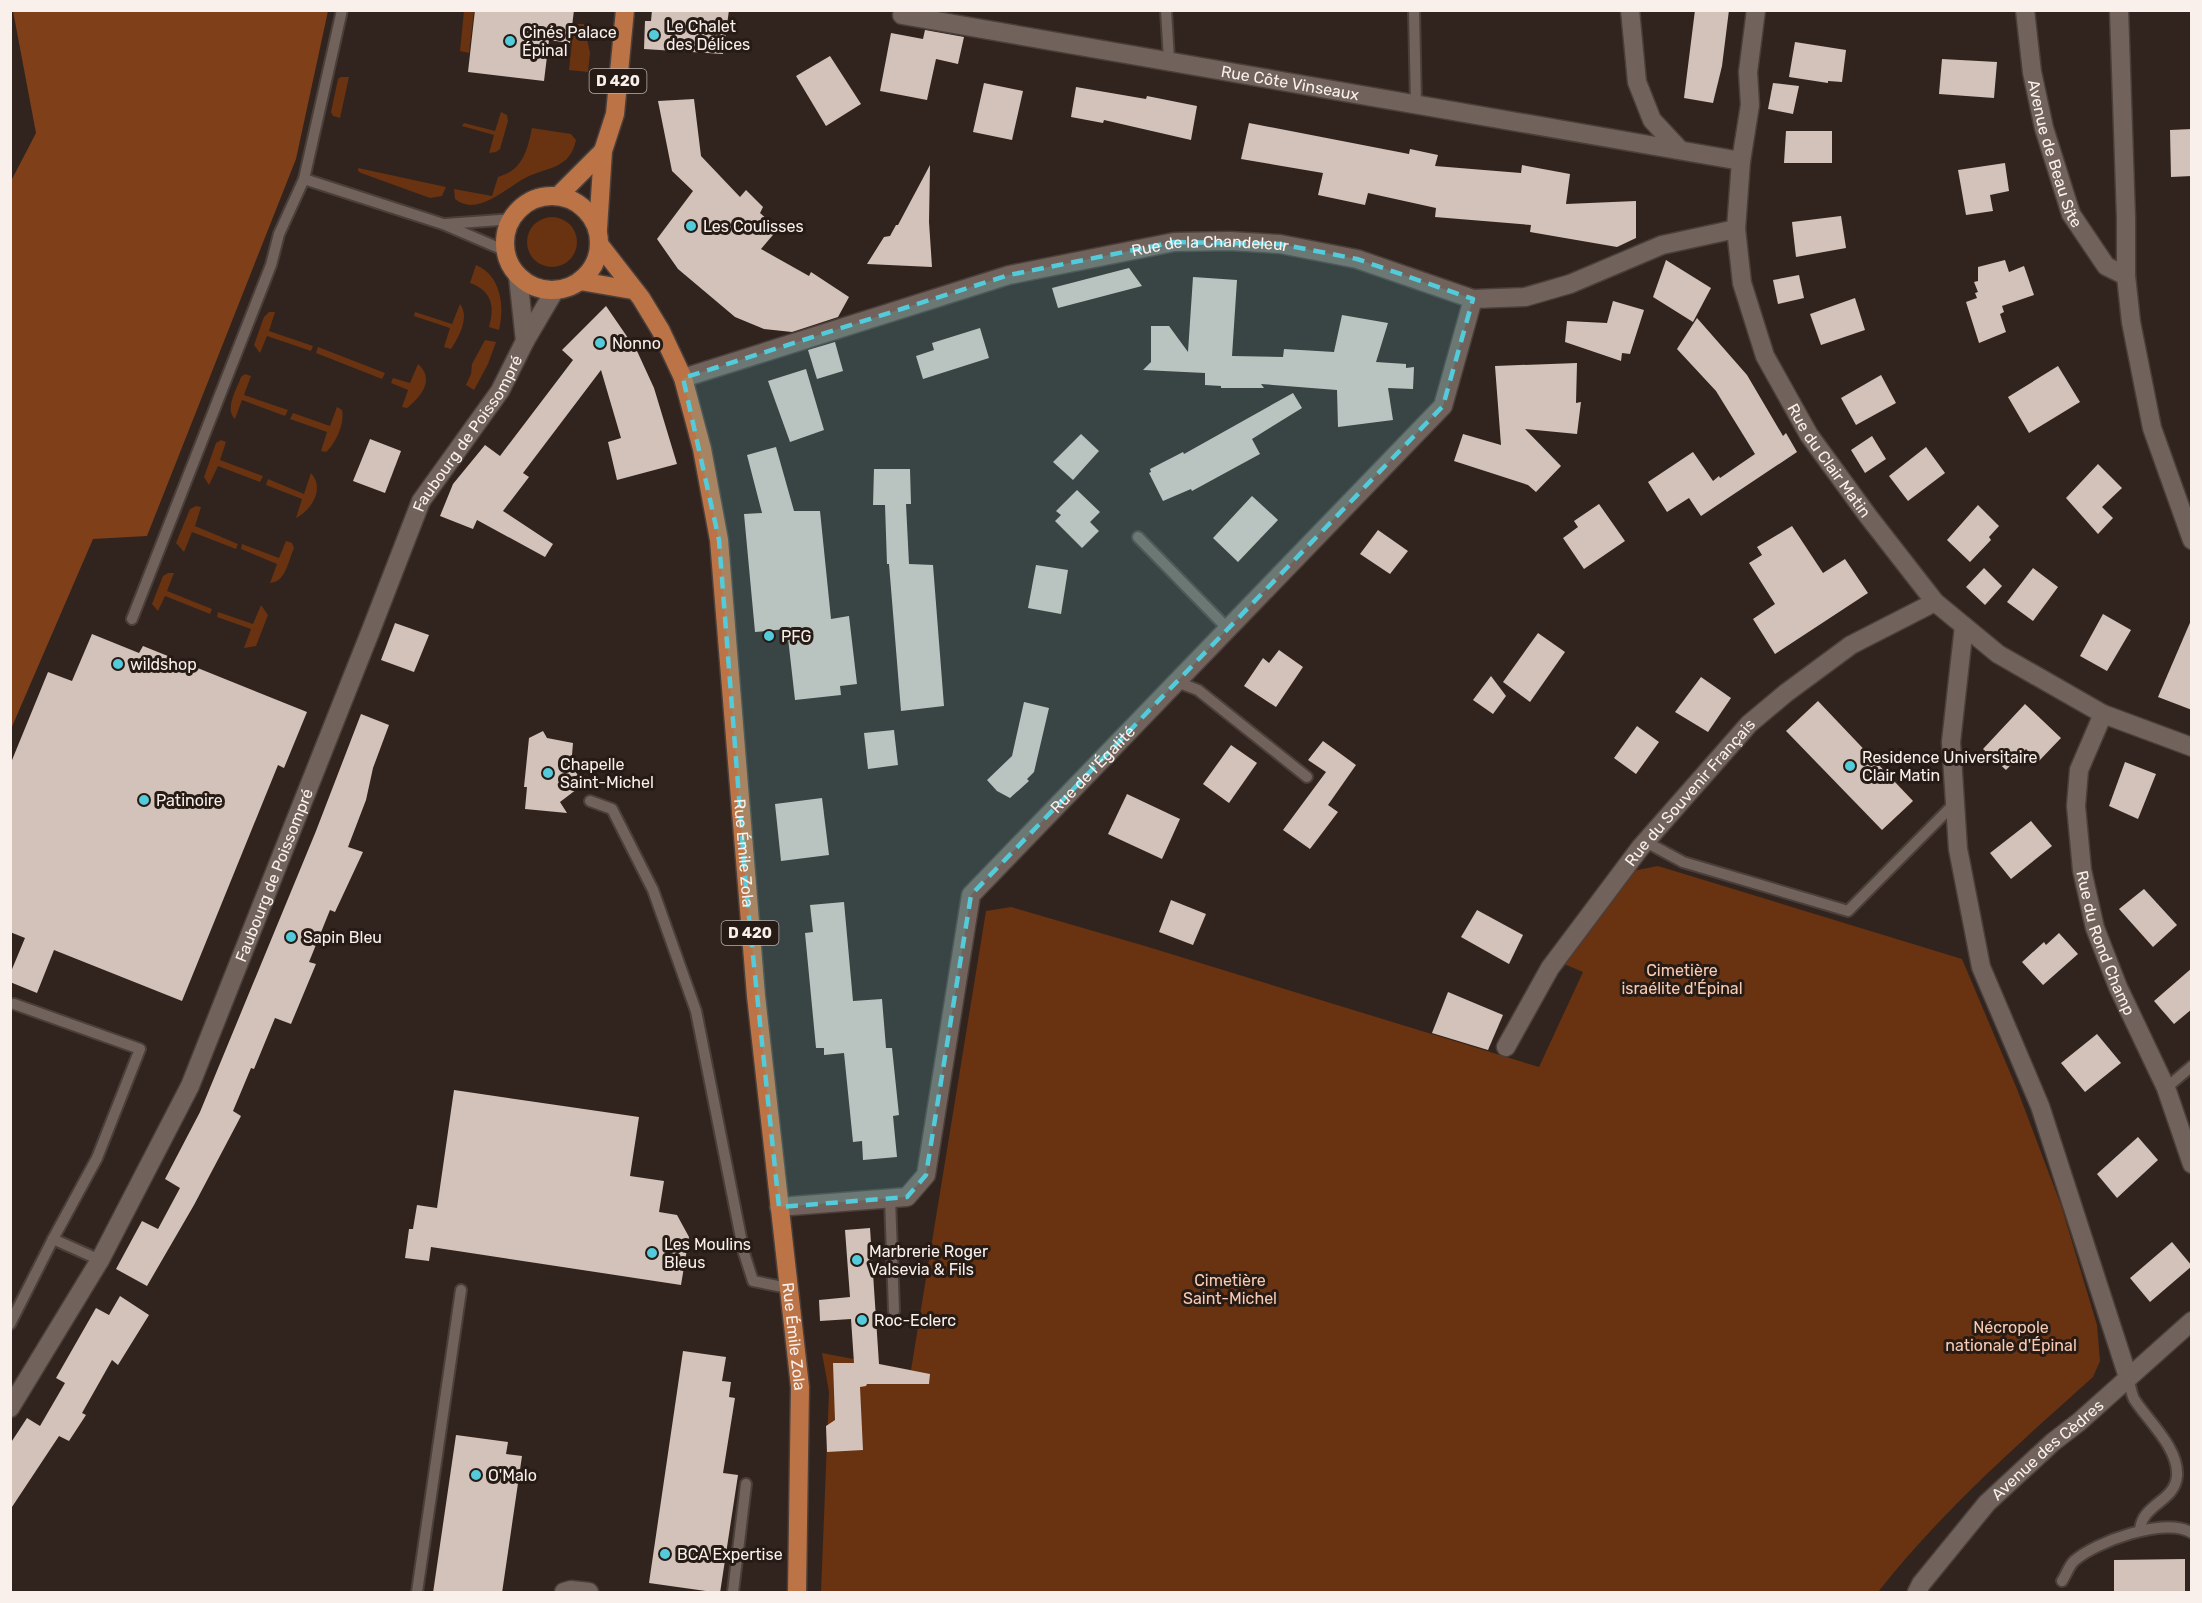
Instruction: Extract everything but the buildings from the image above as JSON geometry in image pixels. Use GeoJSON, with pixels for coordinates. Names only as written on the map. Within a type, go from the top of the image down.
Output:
{"type":"FeatureCollection","features":[{"type":"Feature","properties":{"kind":"main road","name":"D 420"},"geometry":{"type":"LineString","coordinates":[[625,10],[615,114],[603,151],[598,238],[632,290]]}},
{"type":"Feature","properties":{"kind":"main road","name":"D 420"},"geometry":{"type":"LineString","coordinates":[[558,196],[603,151]]}},
{"type":"Feature","properties":{"kind":"main road"},"geometry":{"type":"LineString","coordinates":[[558,196],[574,201],[589,213],[598,238],[593,265],[580,281],[555,290],[528,285],[518,276],[510,264],[505,237],[512,219],[528,202],[541,197],[558,196]]}},
{"type":"Feature","properties":{"kind":"main road"},"geometry":{"type":"LineString","coordinates":[[580,281],[632,290]]}},
{"type":"Feature","properties":{"kind":"main road","name":"Rue Émile Zola"},"geometry":{"type":"LineString","coordinates":[[632,290],[641,298],[661,331],[683,378],[702,449],[718,540],[742,811],[747,899],[800,1387],[797,1593]]}},
{"type":"Feature","properties":{"kind":"street"},"geometry":{"type":"LineString","coordinates":[[1630,10],[1638,82],[1652,120],[1680,150]]}},
{"type":"Feature","properties":{"kind":"street","name":"Rue du Clair Matin"},"geometry":{"type":"LineString","coordinates":[[1756,10],[1748,72],[1750,105],[1741,161],[1736,229],[1742,283],[1765,356],[1809,435],[1935,602],[1998,654],[2103,714],[2192,747]]}},
{"type":"Feature","properties":{"kind":"street","name":"Avenue de Beau Site"},"geometry":{"type":"LineString","coordinates":[[2025,10],[2032,72],[2044,128],[2071,214],[2106,266],[2126,276]]}},
{"type":"Feature","properties":{"kind":"street"},"geometry":{"type":"LineString","coordinates":[[2119,10],[2126,276],[2131,322],[2152,428],[2192,540]]}},
{"type":"Feature","properties":{"kind":"street","name":"Rue Côte Vinseaux"},"geometry":{"type":"LineString","coordinates":[[902,15],[1741,161]]}},
{"type":"Feature","properties":{"kind":"street","name":"Rue de la Chandeleur"},"geometry":{"type":"LineString","coordinates":[[683,378],[1009,275],[1174,242],[1230,241],[1280,244],[1357,259],[1473,299],[1525,297],[1570,284],[1662,245],[1736,229]]}},
{"type":"Feature","properties":{"kind":"street","name":"Faubourg de Poissompré"},"geometry":{"type":"LineString","coordinates":[[518,276],[525,341]]}},
{"type":"Feature","properties":{"kind":"street","name":"Faubourg de Poissompré"},"geometry":{"type":"LineString","coordinates":[[10,1408],[99,1260],[190,1086],[421,501],[500,391],[525,341],[555,290]]}},
{"type":"Feature","properties":{"kind":"street","name":"Rue de l'Égalité"},"geometry":{"type":"LineString","coordinates":[[779,1207],[907,1197],[926,1175],[970,895],[1443,406],[1473,299]]}},
{"type":"Feature","properties":{"kind":"street","name":"Rue du Souvenir Français"},"geometry":{"type":"LineString","coordinates":[[1506,1047],[1550,968],[1646,842],[1749,724],[1786,693],[1851,645],[1935,602]]}},
{"type":"Feature","properties":{"kind":"street"},"geometry":{"type":"LineString","coordinates":[[1964,626],[1952,742],[1955,803],[1958,849],[1981,967],[2040,1106],[2128,1377]]}},
{"type":"Feature","properties":{"kind":"street","name":"Rue du Rond Champ"},"geometry":{"type":"LineString","coordinates":[[2103,714],[2079,770],[2076,807],[2082,870],[2095,928],[2118,987],[2166,1088],[2192,1164]]}},
{"type":"Feature","properties":{"kind":"street","name":"Avenue des Cèdres"},"geometry":{"type":"LineString","coordinates":[[1917,1593],[1921,1584],[1987,1503],[2192,1321]]}},
{"type":"Feature","properties":{"kind":"street"},"geometry":{"type":"LineString","coordinates":[[564,1593],[571,1590],[589,1593]]}},
{"type":"Feature","properties":{"kind":"lane"},"geometry":{"type":"LineString","coordinates":[[132,619],[271,265],[279,234],[304,179],[342,10]]}},
{"type":"Feature","properties":{"kind":"lane"},"geometry":{"type":"LineString","coordinates":[[1166,10],[1169,60]]}},
{"type":"Feature","properties":{"kind":"lane"},"geometry":{"type":"LineString","coordinates":[[1414,10],[1416,105]]}},
{"type":"Feature","properties":{"kind":"lane"},"geometry":{"type":"LineString","coordinates":[[304,179],[443,224],[506,251]]}},
{"type":"Feature","properties":{"kind":"lane"},"geometry":{"type":"LineString","coordinates":[[443,224],[512,219]]}},
{"type":"Feature","properties":{"kind":"lane"},"geometry":{"type":"LineString","coordinates":[[1138,537],[1228,629]]}},
{"type":"Feature","properties":{"kind":"lane"},"geometry":{"type":"LineString","coordinates":[[1177,682],[1198,690],[1307,777]]}},
{"type":"Feature","properties":{"kind":"lane"},"geometry":{"type":"LineString","coordinates":[[590,801],[612,808],[648,880],[696,1011],[744,1253],[753,1281],[788,1288]]}},
{"type":"Feature","properties":{"kind":"lane"},"geometry":{"type":"LineString","coordinates":[[1646,842],[1683,862],[1848,910],[1955,803]]}},
{"type":"Feature","properties":{"kind":"lane"},"geometry":{"type":"LineString","coordinates":[[10,1324],[97,1158],[140,1049],[14,1004]]}},
{"type":"Feature","properties":{"kind":"lane"},"geometry":{"type":"LineString","coordinates":[[2166,1088],[2192,1066]]}},
{"type":"Feature","properties":{"kind":"lane"},"geometry":{"type":"LineString","coordinates":[[890,1198],[894,1311]]}},
{"type":"Feature","properties":{"kind":"lane"},"geometry":{"type":"LineString","coordinates":[[53,1239],[99,1260]]}},
{"type":"Feature","properties":{"kind":"lane"},"geometry":{"type":"LineString","coordinates":[[417,1593],[461,1290]]}},
{"type":"Feature","properties":{"kind":"lane"},"geometry":{"type":"LineString","coordinates":[[2128,1377],[2133,1398],[2151,1420],[2175,1458],[2177,1477],[2171,1492],[2140,1521],[2140,1531]]}},
{"type":"Feature","properties":{"kind":"lane"},"geometry":{"type":"LineString","coordinates":[[733,1593],[746,1484]]}},
{"type":"Feature","properties":{"kind":"lane"},"geometry":{"type":"LineString","coordinates":[[2062,1581],[2073,1562],[2100,1544],[2140,1531],[2174,1527],[2192,1533]]}},
{"type":"Feature","properties":{"kind":"highlighted area"},"geometry":{"type":"Polygon","coordinates":[[[1174,242],[1280,244],[1357,259],[1473,299],[1443,406],[971,895],[926,1175],[907,1197],[779,1207],[746,888],[719,540],[683,378],[1009,275],[1174,242]]]}},
{"type":"Feature","properties":{"kind":"green space"},"geometry":{"type":"Polygon","coordinates":[[[464,11],[474,11],[469,53],[460,51],[464,11]]]}},
{"type":"Feature","properties":{"kind":"green space"},"geometry":{"type":"Polygon","coordinates":[[[574,24],[584,24],[590,53],[588,72],[569,70],[574,24]]]}},
{"type":"Feature","properties":{"kind":"green space"},"geometry":{"type":"Polygon","coordinates":[[[349,77],[340,118],[333,116],[331,112],[338,79],[349,77]]]}},
{"type":"Feature","properties":{"kind":"green space"},"geometry":{"type":"Polygon","coordinates":[[[501,112],[507,115],[508,121],[500,149],[489,153],[494,135],[462,126],[464,123],[495,131],[501,112]]]}},
{"type":"Feature","properties":{"kind":"green space"},"geometry":{"type":"Polygon","coordinates":[[[532,128],[571,134],[576,140],[569,157],[557,166],[527,177],[483,203],[464,204],[455,199],[454,189],[492,196],[498,177],[513,170],[522,158],[532,128]]]}},
{"type":"Feature","properties":{"kind":"green space"},"geometry":{"type":"Polygon","coordinates":[[[358,168],[446,187],[442,196],[430,198],[361,173],[358,168]]]}},
{"type":"Feature","properties":{"kind":"green space"},"geometry":{"type":"Polygon","coordinates":[[[547,217],[557,217],[570,224],[577,237],[577,247],[570,260],[557,267],[547,267],[538,263],[531,256],[527,247],[527,237],[531,228],[538,221],[547,217]]]}},
{"type":"Feature","properties":{"kind":"green space"},"geometry":{"type":"Polygon","coordinates":[[[476,265],[491,276],[496,284],[501,302],[499,330],[489,327],[492,312],[487,295],[470,283],[476,265]]]}},
{"type":"Feature","properties":{"kind":"green space"},"geometry":{"type":"Polygon","coordinates":[[[460,304],[464,321],[451,349],[444,347],[450,328],[414,316],[415,312],[452,324],[460,304]]]}},
{"type":"Feature","properties":{"kind":"green space"},"geometry":{"type":"Polygon","coordinates":[[[269,312],[275,312],[269,331],[313,346],[311,351],[267,336],[260,353],[254,345],[264,317],[269,312]]]}},
{"type":"Feature","properties":{"kind":"green space"},"geometry":{"type":"Polygon","coordinates":[[[485,340],[496,342],[488,364],[474,390],[466,385],[472,364],[485,340]]]}},
{"type":"Feature","properties":{"kind":"green space"},"geometry":{"type":"Polygon","coordinates":[[[318,347],[385,373],[382,379],[316,353],[318,347]]]}},
{"type":"Feature","properties":{"kind":"green space"},"geometry":{"type":"Polygon","coordinates":[[[418,364],[426,376],[422,393],[407,408],[402,407],[408,390],[391,383],[393,378],[410,383],[418,364]]]}},
{"type":"Feature","properties":{"kind":"green space"},"geometry":{"type":"Polygon","coordinates":[[[245,374],[251,376],[244,395],[288,410],[285,416],[242,400],[235,419],[232,415],[231,404],[241,377],[245,374]]]}},
{"type":"Feature","properties":{"kind":"green space"},"geometry":{"type":"Polygon","coordinates":[[[337,407],[342,410],[343,415],[341,427],[326,452],[321,451],[327,432],[290,419],[293,413],[330,426],[337,407]]]}},
{"type":"Feature","properties":{"kind":"green space"},"geometry":{"type":"Polygon","coordinates":[[[221,440],[226,442],[220,460],[263,476],[260,482],[218,466],[209,485],[204,477],[216,443],[221,440]]]}},
{"type":"Feature","properties":{"kind":"green space"},"geometry":{"type":"Polygon","coordinates":[[[311,473],[317,485],[315,498],[307,510],[296,518],[302,499],[266,485],[268,479],[304,494],[311,473]]]}},
{"type":"Feature","properties":{"kind":"green space"},"geometry":{"type":"Polygon","coordinates":[[[196,506],[201,507],[195,526],[238,544],[236,549],[192,532],[184,552],[176,543],[190,509],[196,506]]]}},
{"type":"Feature","properties":{"kind":"green space"},"geometry":{"type":"Polygon","coordinates":[[[286,541],[292,543],[294,548],[288,565],[280,579],[270,583],[277,564],[241,549],[242,544],[279,558],[286,541]]]}},
{"type":"Feature","properties":{"kind":"green space"},"geometry":{"type":"Polygon","coordinates":[[[174,573],[167,591],[212,609],[210,614],[165,596],[158,611],[152,604],[163,576],[174,573]]]}},
{"type":"Feature","properties":{"kind":"green space"},"geometry":{"type":"Polygon","coordinates":[[[261,605],[268,615],[256,646],[244,648],[251,629],[217,617],[218,612],[253,624],[261,605]]]}},
{"type":"Feature","properties":{"kind":"green space","name":"Cimetière Saint-Michel"},"geometry":{"type":"Polygon","coordinates":[[[1658,866],[1962,959],[2017,1089],[2061,1205],[2097,1325],[2100,1361],[2093,1377],[2008,1454],[1927,1534],[1878,1592],[821,1592],[829,1392],[822,1353],[911,1370],[986,911],[1011,907],[1539,1067],[1583,972],[1564,964],[1632,871],[1658,866]]]}},
{"type":"Feature","properties":{"kind":"shaded area"},"geometry":{"type":"Polygon","coordinates":[[[13,11],[328,11],[296,159],[147,536],[93,539],[11,729],[10,183],[36,133],[13,11]]]}},
{"type":"Feature","properties":{"kind":"place","name":"Le Chalet des Délices"},"geometry":{"type":"Point","coordinates":[654,35]}},
{"type":"Feature","properties":{"kind":"place","name":"Cinés Palace Épinal"},"geometry":{"type":"Point","coordinates":[510,41]}},
{"type":"Feature","properties":{"kind":"place","name":"Les Coulisses"},"geometry":{"type":"Point","coordinates":[691,226]}},
{"type":"Feature","properties":{"kind":"place","name":"Nonno"},"geometry":{"type":"Point","coordinates":[600,343]}},
{"type":"Feature","properties":{"kind":"place","name":"PFG"},"geometry":{"type":"Point","coordinates":[769,636]}},
{"type":"Feature","properties":{"kind":"place","name":"wildshop"},"geometry":{"type":"Point","coordinates":[118,664]}},
{"type":"Feature","properties":{"kind":"place","name":"Residence Universitaire Clair Matin"},"geometry":{"type":"Point","coordinates":[1850,766]}},
{"type":"Feature","properties":{"kind":"place","name":"Chapelle Saint-Michel"},"geometry":{"type":"Point","coordinates":[548,773]}},
{"type":"Feature","properties":{"kind":"place","name":"Patinoire"},"geometry":{"type":"Point","coordinates":[144,800]}},
{"type":"Feature","properties":{"kind":"place","name":"Sapin Bleu"},"geometry":{"type":"Point","coordinates":[291,937]}},
{"type":"Feature","properties":{"kind":"place","name":"Les Moulins Bleus"},"geometry":{"type":"Point","coordinates":[652,1253]}},
{"type":"Feature","properties":{"kind":"place","name":"Marbrerie Roger Valsevia & Fils"},"geometry":{"type":"Point","coordinates":[857,1260]}},
{"type":"Feature","properties":{"kind":"place","name":"Roc-Eclerc"},"geometry":{"type":"Point","coordinates":[862,1320]}},
{"type":"Feature","properties":{"kind":"place","name":"O'Malo"},"geometry":{"type":"Point","coordinates":[476,1475]}},
{"type":"Feature","properties":{"kind":"place","name":"BCA Expertise"},"geometry":{"type":"Point","coordinates":[665,1554]}},
{"type":"Feature","properties":{"kind":"park label","name":"Cimetière israélite d'Épinal"},"geometry":{"type":"Point","coordinates":[1682,979]}},
{"type":"Feature","properties":{"kind":"park label","name":"Nécropole nationale d'Épinal"},"geometry":{"type":"Point","coordinates":[2011,1336]}}]}
